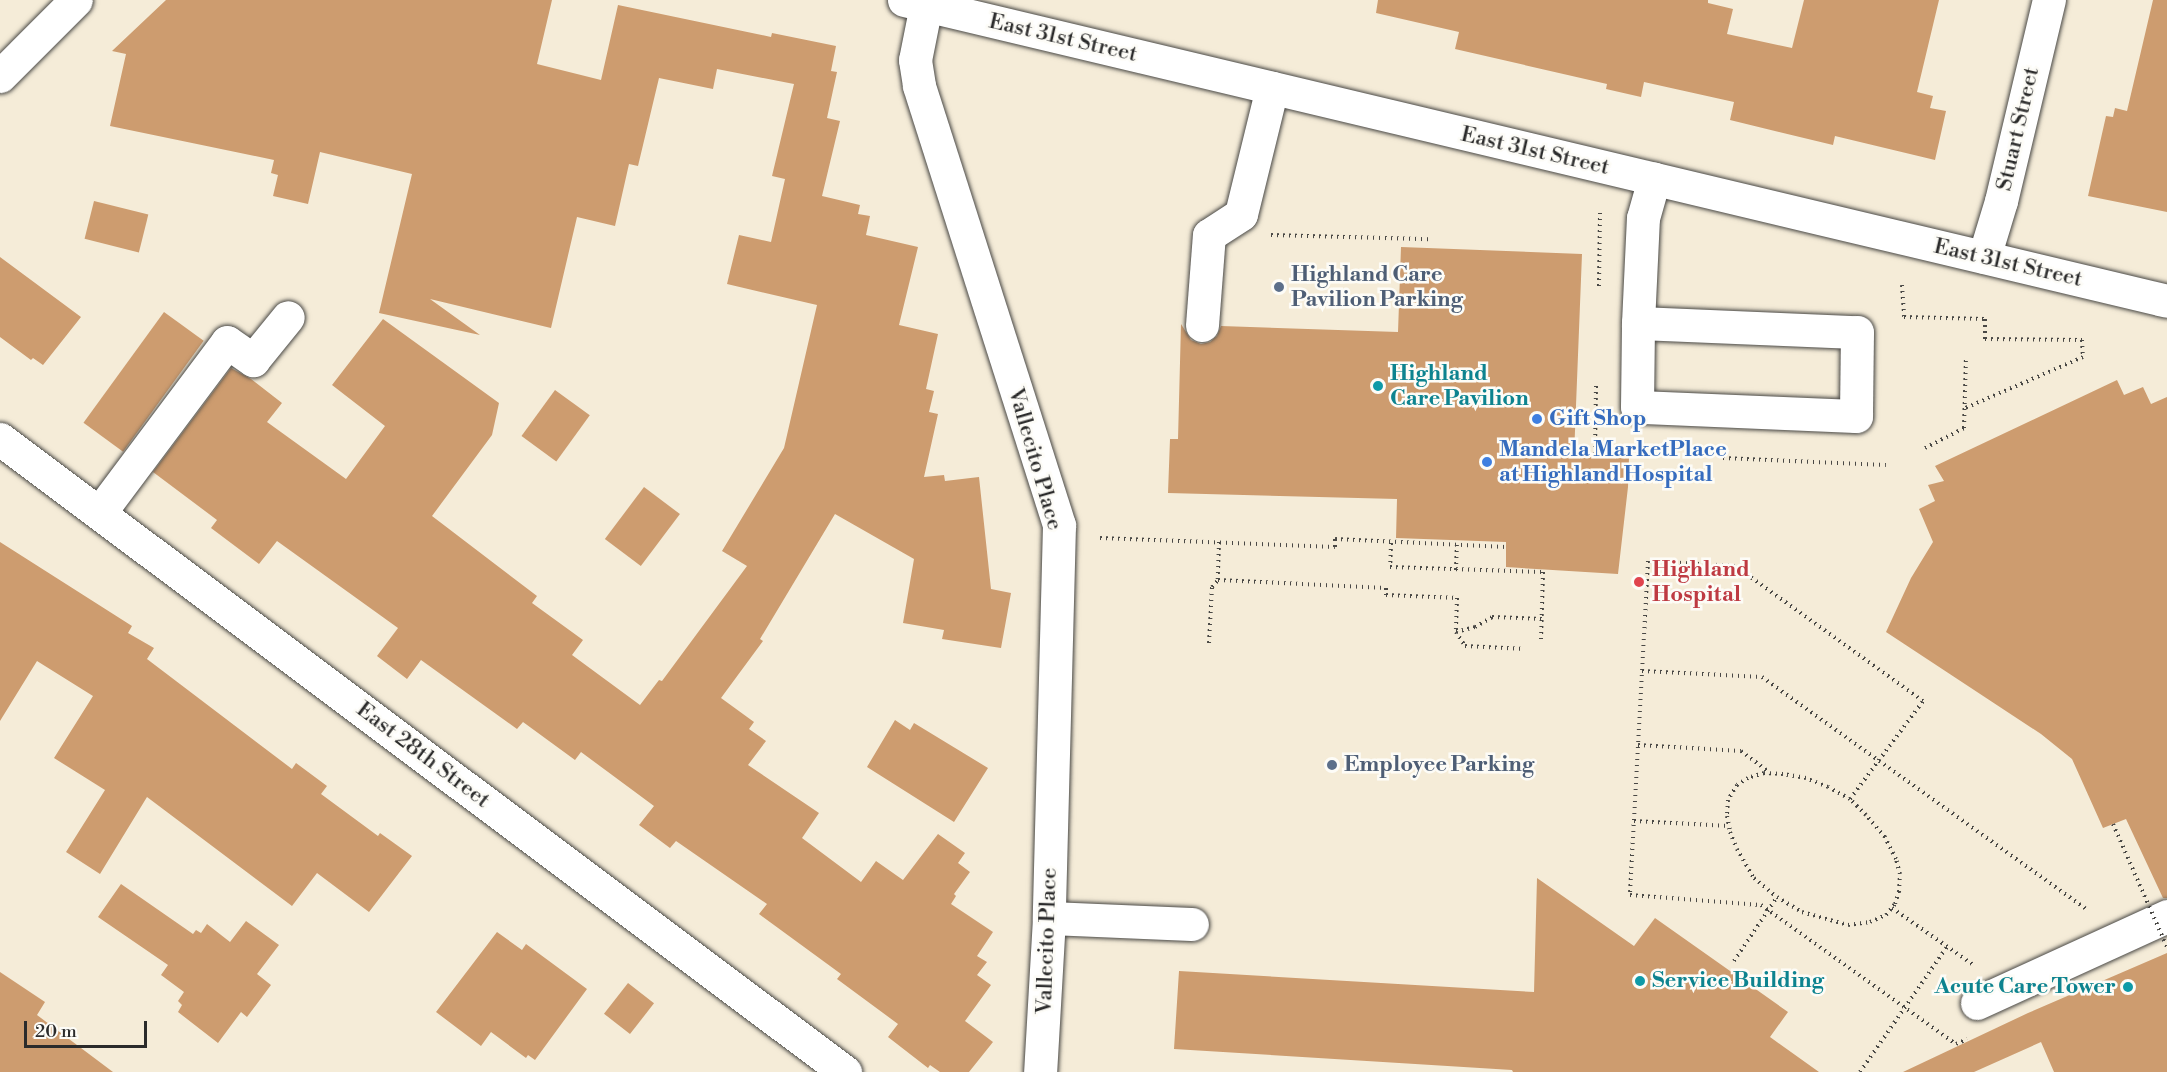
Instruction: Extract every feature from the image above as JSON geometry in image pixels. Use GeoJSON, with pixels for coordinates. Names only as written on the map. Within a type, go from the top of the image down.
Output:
{"type":"FeatureCollection","features":[{"type":"Feature","properties":{"kind":"street"},"geometry":{"type":"LineString","coordinates":[[0,76],[76,0]]}},
{"type":"Feature","properties":{"kind":"street","name":"Stuart Street"},"geometry":{"type":"LineString","coordinates":[[1984,257],[2001,201],[2049,0]]}},
{"type":"Feature","properties":{"kind":"street","name":"East 31st Street"},"geometry":{"type":"LineString","coordinates":[[915,3],[2167,301]]}},
{"type":"Feature","properties":{"kind":"street","name":"Vallecito Place"},"geometry":{"type":"LineString","coordinates":[[915,3],[915,60],[919,86],[1059,525],[1049,918],[1040,1072]]}},
{"type":"Feature","properties":{"kind":"street"},"geometry":{"type":"LineString","coordinates":[[1202,325],[1209,235],[1241,214],[1272,88]]}},
{"type":"Feature","properties":{"kind":"street"},"geometry":{"type":"LineString","coordinates":[[1638,323],[1857,332],[1856,416],[1637,407],[1638,323],[1643,218],[1654,179]]}},
{"type":"Feature","properties":{"kind":"street"},"geometry":{"type":"LineString","coordinates":[[100,512],[227,342],[253,360],[288,317]]}},
{"type":"Feature","properties":{"kind":"street","name":"East 28th Street"},"geometry":{"type":"LineString","coordinates":[[0,439],[844,1072]]}},
{"type":"Feature","properties":{"kind":"street"},"geometry":{"type":"LineString","coordinates":[[1977,1003],[2167,916]]}},
{"type":"Feature","properties":{"kind":"street"},"geometry":{"type":"LineString","coordinates":[[1049,918],[1192,924]]}},
{"type":"Feature","properties":{"kind":"path"},"geometry":{"type":"LineString","coordinates":[[1241,214],[1248,234],[1429,239]]}},
{"type":"Feature","properties":{"kind":"path"},"geometry":{"type":"LineString","coordinates":[[1902,285],[1904,317],[1985,320],[1985,339],[2082,340],[2083,357],[1965,408]]}},
{"type":"Feature","properties":{"kind":"path"},"geometry":{"type":"LineString","coordinates":[[1925,448],[1964,428],[1966,356]]}},
{"type":"Feature","properties":{"kind":"path"},"geometry":{"type":"LineString","coordinates":[[1723,458],[1886,465]]}},
{"type":"Feature","properties":{"kind":"path"},"geometry":{"type":"LineString","coordinates":[[1100,538],[1335,547],[1335,539],[1506,547]]}},
{"type":"Feature","properties":{"kind":"path"},"geometry":{"type":"LineString","coordinates":[[1209,643],[1212,587],[1218,580],[1219,542]]}},
{"type":"Feature","properties":{"kind":"path"},"geometry":{"type":"LineString","coordinates":[[1391,543],[1390,567],[1543,572],[1541,639]]}},
{"type":"Feature","properties":{"kind":"path"},"geometry":{"type":"LineString","coordinates":[[1456,570],[1457,545]]}},
{"type":"Feature","properties":{"kind":"path"},"geometry":{"type":"LineString","coordinates":[[1850,799],[1923,701],[1735,566],[1648,561],[1630,895],[1761,905],[1956,1044],[1975,1035]]}},
{"type":"Feature","properties":{"kind":"path"},"geometry":{"type":"LineString","coordinates":[[1218,580],[1386,588],[1386,596],[1457,598],[1456,632],[1465,646],[1525,649]]}},
{"type":"Feature","properties":{"kind":"path"},"geometry":{"type":"LineString","coordinates":[[1456,632],[1475,627],[1492,617],[1542,619]]}},
{"type":"Feature","properties":{"kind":"path"},"geometry":{"type":"LineString","coordinates":[[1642,671],[1762,677],[1880,759],[2124,936],[2144,959],[2167,947],[2113,824]]}},
{"type":"Feature","properties":{"kind":"path"},"geometry":{"type":"LineString","coordinates":[[1638,745],[1741,751],[1771,773]]}},
{"type":"Feature","properties":{"kind":"path"},"geometry":{"type":"LineString","coordinates":[[1771,773],[1806,778],[1850,799],[1885,837],[1896,859],[1900,874],[1899,892],[1886,915],[1870,922],[1848,926],[1802,912],[1777,897],[1754,878],[1745,864],[1729,826],[1728,800],[1737,785],[1749,778],[1771,773]]}},
{"type":"Feature","properties":{"kind":"path"},"geometry":{"type":"LineString","coordinates":[[1634,821],[1729,826]]}},
{"type":"Feature","properties":{"kind":"path"},"geometry":{"type":"LineString","coordinates":[[1734,961],[1777,897]]}},
{"type":"Feature","properties":{"kind":"path"},"geometry":{"type":"LineString","coordinates":[[1892,908],[2008,990]]}},
{"type":"Feature","properties":{"kind":"path"},"geometry":{"type":"LineString","coordinates":[[1860,1072],[1947,947]]}},
{"type":"Feature","properties":{"kind":"building"},"geometry":{"type":"Polygon","coordinates":[[[166,0],[552,0],[537,64],[601,80],[618,5],[771,37],[772,33],[836,46],[831,71],[837,72],[827,118],[840,121],[822,196],[860,205],[858,214],[870,216],[866,235],[918,247],[899,325],[938,334],[926,389],[934,391],[929,412],[938,414],[924,477],[944,475],[945,481],[979,477],[991,589],[1011,593],[1001,648],[942,639],[944,630],[903,623],[914,559],[835,514],[760,639],[763,641],[721,698],[754,722],[749,729],[766,741],[748,765],[819,813],[802,838],[861,882],[876,861],[903,880],[938,834],[965,853],[958,863],[970,872],[954,894],[956,896],[951,904],[993,932],[977,956],[987,962],[977,975],[991,985],[965,1021],[993,1042],[969,1072],[940,1072],[930,1065],[928,1068],[888,1037],[898,1024],[837,979],[841,974],[759,914],[767,904],[676,841],[670,848],[639,825],[654,806],[581,752],[575,760],[523,722],[517,729],[421,660],[407,679],[377,656],[398,628],[277,541],[259,564],[211,528],[217,520],[153,472],[231,368],[251,379],[282,403],[267,422],[346,479],[385,426],[332,385],[383,319],[499,403],[492,435],[432,516],[537,596],[532,603],[583,640],[572,655],[640,705],[659,680],[662,681],[747,566],[722,551],[784,448],[817,305],[727,284],[739,235],[771,242],[785,179],[772,176],[794,84],[717,69],[713,89],[659,78],[638,166],[629,164],[615,226],[577,217],[551,328],[430,299],[480,335],[379,313],[412,174],[320,152],[308,204],[273,196],[278,175],[271,173],[274,160],[110,126],[126,54],[112,51],[166,0]]]}},
{"type":"Feature","properties":{"kind":"building"},"geometry":{"type":"Polygon","coordinates":[[[1378,0],[1708,0],[1708,3],[1733,9],[1727,34],[1792,48],[1804,0],[1939,0],[1917,92],[1933,96],[1930,108],[1946,111],[1935,160],[1835,136],[1833,145],[1730,120],[1734,102],[1644,82],[1641,97],[1606,89],[1607,84],[1455,49],[1459,32],[1376,13],[1378,0]]]}},
{"type":"Feature","properties":{"kind":"building"},"geometry":{"type":"Polygon","coordinates":[[[2153,0],[2167,0],[2167,212],[2088,196],[2106,116],[2113,117],[2115,108],[2127,111],[2153,0]]]}},
{"type":"Feature","properties":{"kind":"building"},"geometry":{"type":"Polygon","coordinates":[[[94,201],[148,215],[139,252],[85,239],[94,201]]]}},
{"type":"Feature","properties":{"kind":"building","name":"Highland Care Pavilion"},"geometry":{"type":"Polygon","coordinates":[[[1401,247],[1582,254],[1574,456],[1629,458],[1618,574],[1506,567],[1506,542],[1396,538],[1397,499],[1168,493],[1170,439],[1178,439],[1181,324],[1191,340],[1201,344],[1210,342],[1217,336],[1221,326],[1398,332],[1401,247]]]}},
{"type":"Feature","properties":{"kind":"building"},"geometry":{"type":"Polygon","coordinates":[[[0,257],[81,317],[43,365],[33,358],[31,360],[0,337],[0,257]]]}},
{"type":"Feature","properties":{"kind":"building"},"geometry":{"type":"Polygon","coordinates":[[[164,312],[204,341],[123,452],[83,423],[164,312]]]}},
{"type":"Feature","properties":{"kind":"building"},"geometry":{"type":"Polygon","coordinates":[[[2117,380],[2124,395],[2143,387],[2151,404],[2167,397],[2167,898],[2163,898],[2126,819],[2103,828],[2072,759],[2041,734],[1886,632],[1911,578],[1933,542],[1919,509],[1935,501],[1928,485],[1944,481],[1935,466],[2117,380]]]}},
{"type":"Feature","properties":{"kind":"building"},"geometry":{"type":"Polygon","coordinates":[[[555,390],[590,415],[556,461],[521,436],[555,390]]]}},
{"type":"Feature","properties":{"kind":"building"},"geometry":{"type":"Polygon","coordinates":[[[644,487],[680,514],[641,566],[605,539],[644,487]]]}},
{"type":"Feature","properties":{"kind":"building"},"geometry":{"type":"Polygon","coordinates":[[[0,542],[132,626],[128,633],[154,648],[147,659],[292,769],[296,763],[327,786],[321,794],[378,836],[380,833],[412,856],[369,912],[317,873],[292,906],[147,797],[100,874],[66,852],[105,790],[54,758],[93,696],[37,661],[0,721],[0,542]]]}},
{"type":"Feature","properties":{"kind":"building"},"geometry":{"type":"Polygon","coordinates":[[[895,720],[910,730],[914,723],[988,768],[954,822],[867,767],[895,720]]]}},
{"type":"Feature","properties":{"kind":"building","name":"Service Building"},"geometry":{"type":"Polygon","coordinates":[[[1537,878],[1634,946],[1655,918],[1788,1012],[1770,1037],[1819,1072],[1513,1072],[1512,1070],[1174,1049],[1179,971],[1534,992],[1537,878]]]}},
{"type":"Feature","properties":{"kind":"building"},"geometry":{"type":"Polygon","coordinates":[[[121,884],[193,934],[196,930],[201,933],[207,924],[230,942],[246,921],[279,945],[257,974],[271,985],[247,1017],[241,1012],[218,1043],[178,1012],[182,1005],[178,1001],[184,992],[161,975],[168,965],[98,917],[121,884]]]}},
{"type":"Feature","properties":{"kind":"building"},"geometry":{"type":"Polygon","coordinates":[[[497,932],[522,950],[526,944],[587,989],[535,1060],[528,1055],[526,1058],[491,1032],[481,1046],[436,1012],[497,932]]]}},
{"type":"Feature","properties":{"kind":"building","name":"Acute Care Tower"},"geometry":{"type":"Polygon","coordinates":[[[2167,953],[2167,1072],[2054,1072],[2041,1042],[1974,1072],[1903,1072],[2028,1013],[2167,953]]]}},
{"type":"Feature","properties":{"kind":"building"},"geometry":{"type":"Polygon","coordinates":[[[0,972],[45,1002],[37,1015],[113,1072],[0,1072],[0,972]]]}},
{"type":"Feature","properties":{"kind":"building"},"geometry":{"type":"Polygon","coordinates":[[[628,983],[654,1003],[630,1034],[604,1014],[628,983]]]}},
{"type":"Feature","properties":{"kind":"place","name":"Highland Care Pavilion Parking"},"geometry":{"type":"Point","coordinates":[1279,287]}},
{"type":"Feature","properties":{"kind":"place","name":"Highland Care Pavilion"},"geometry":{"type":"Point","coordinates":[1378,386]}},
{"type":"Feature","properties":{"kind":"place","name":"Gift Shop"},"geometry":{"type":"Point","coordinates":[1537,419]}},
{"type":"Feature","properties":{"kind":"place","name":"Mandela MarketPlace at Highland Hospital"},"geometry":{"type":"Point","coordinates":[1487,462]}},
{"type":"Feature","properties":{"kind":"place","name":"Highland Hospital"},"geometry":{"type":"Point","coordinates":[1639,582]}},
{"type":"Feature","properties":{"kind":"place","name":"Employee Parking"},"geometry":{"type":"Point","coordinates":[1332,765]}},
{"type":"Feature","properties":{"kind":"place","name":"Service Building"},"geometry":{"type":"Point","coordinates":[1640,981]}},
{"type":"Feature","properties":{"kind":"place","name":"Acute Care Tower"},"geometry":{"type":"Point","coordinates":[2128,987]}}]}
